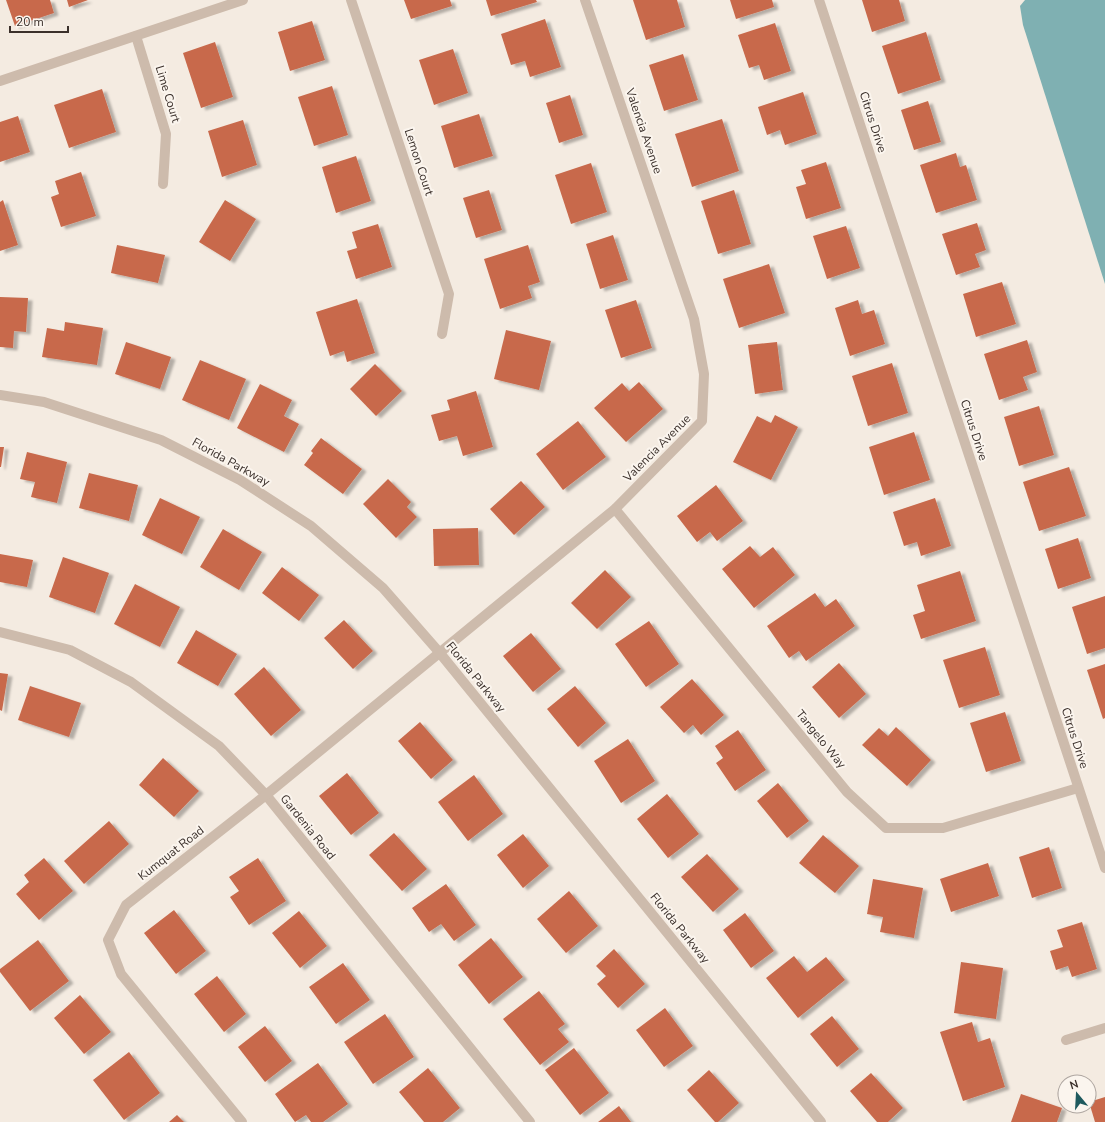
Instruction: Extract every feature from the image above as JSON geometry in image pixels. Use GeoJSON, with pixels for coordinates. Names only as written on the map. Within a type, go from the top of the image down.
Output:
{"type":"FeatureCollection","features":[{"type":"Feature","properties":{"kind":"street"},"geometry":{"type":"LineString","coordinates":[[0,82],[243,0]]}},
{"type":"Feature","properties":{"kind":"street","name":"Lemon Court"},"geometry":{"type":"LineString","coordinates":[[351,0],[449,294],[442,334]]}},
{"type":"Feature","properties":{"kind":"street","name":"Valencia Avenue"},"geometry":{"type":"LineString","coordinates":[[439,652],[615,509],[702,421],[704,374],[694,319],[585,0]]}},
{"type":"Feature","properties":{"kind":"street","name":"Citrus Drive"},"geometry":{"type":"LineString","coordinates":[[819,0],[1105,868]]}},
{"type":"Feature","properties":{"kind":"street","name":"Lime Court"},"geometry":{"type":"LineString","coordinates":[[136,36],[166,134],[163,184]]}},
{"type":"Feature","properties":{"kind":"street","name":"Florida Parkway"},"geometry":{"type":"LineString","coordinates":[[0,396],[44,402],[161,440],[240,480],[311,526],[383,588],[439,652],[821,1122]]}},
{"type":"Feature","properties":{"kind":"street","name":"Tangelo Way"},"geometry":{"type":"LineString","coordinates":[[615,509],[847,792],[886,828],[943,828],[1078,788]]}},
{"type":"Feature","properties":{"kind":"street","name":"Gardenia Road"},"geometry":{"type":"LineString","coordinates":[[0,632],[70,650],[132,682],[219,746],[266,795],[530,1122]]}},
{"type":"Feature","properties":{"kind":"street","name":"Kumquat Road"},"geometry":{"type":"LineString","coordinates":[[242,1122],[121,974],[108,940],[126,905],[266,795],[439,652]]}},
{"type":"Feature","properties":{"kind":"street"},"geometry":{"type":"LineString","coordinates":[[1066,1040],[1105,1028]]}},
{"type":"Feature","properties":{"kind":"water"},"geometry":{"type":"Polygon","coordinates":[[[1025,0],[1105,0],[1105,284],[1023,25],[1020,6],[1025,0]]]}},
{"type":"Feature","properties":{"kind":"building"},"geometry":{"type":"Polygon","coordinates":[[[6,0],[50,0],[54,13],[15,26],[6,0]]]}},
{"type":"Feature","properties":{"kind":"building"},"geometry":{"type":"Polygon","coordinates":[[[67,0],[88,0],[69,7],[67,0]]]}},
{"type":"Feature","properties":{"kind":"building"},"geometry":{"type":"Polygon","coordinates":[[[404,0],[450,0],[452,6],[411,19],[404,0]]]}},
{"type":"Feature","properties":{"kind":"building"},"geometry":{"type":"Polygon","coordinates":[[[486,0],[536,0],[537,2],[491,16],[486,0]]]}},
{"type":"Feature","properties":{"kind":"building"},"geometry":{"type":"Polygon","coordinates":[[[633,0],[677,0],[685,27],[646,40],[633,0]]]}},
{"type":"Feature","properties":{"kind":"building"},"geometry":{"type":"Polygon","coordinates":[[[730,0],[772,0],[774,7],[736,19],[730,0]]]}},
{"type":"Feature","properties":{"kind":"building"},"geometry":{"type":"Polygon","coordinates":[[[862,0],[899,0],[905,21],[872,32],[862,0]]]}},
{"type":"Feature","properties":{"kind":"building"},"geometry":{"type":"Polygon","coordinates":[[[545,19],[561,67],[530,77],[525,61],[511,65],[501,34],[545,19]]]}},
{"type":"Feature","properties":{"kind":"building"},"geometry":{"type":"Polygon","coordinates":[[[312,21],[325,60],[290,71],[278,32],[312,21]]]}},
{"type":"Feature","properties":{"kind":"building"},"geometry":{"type":"Polygon","coordinates":[[[775,23],[791,71],[764,80],[759,65],[749,68],[738,35],[775,23]]]}},
{"type":"Feature","properties":{"kind":"building"},"geometry":{"type":"Polygon","coordinates":[[[926,32],[941,80],[898,94],[882,46],[926,32]]]}},
{"type":"Feature","properties":{"kind":"building"},"geometry":{"type":"Polygon","coordinates":[[[215,42],[233,97],[201,108],[183,53],[215,42]]]}},
{"type":"Feature","properties":{"kind":"building"},"geometry":{"type":"Polygon","coordinates":[[[453,49],[468,93],[434,105],[419,60],[453,49]]]}},
{"type":"Feature","properties":{"kind":"building"},"geometry":{"type":"Polygon","coordinates":[[[683,54],[698,100],[664,111],[649,65],[683,54]]]}},
{"type":"Feature","properties":{"kind":"building"},"geometry":{"type":"Polygon","coordinates":[[[332,86],[348,135],[314,146],[298,97],[332,86]]]}},
{"type":"Feature","properties":{"kind":"building"},"geometry":{"type":"Polygon","coordinates":[[[102,89],[116,132],[69,148],[54,105],[102,89]]]}},
{"type":"Feature","properties":{"kind":"building"},"geometry":{"type":"Polygon","coordinates":[[[803,92],[817,134],[785,145],[780,130],[767,135],[758,107],[803,92]]]}},
{"type":"Feature","properties":{"kind":"building"},"geometry":{"type":"Polygon","coordinates":[[[570,95],[583,135],[559,143],[546,103],[570,95]]]}},
{"type":"Feature","properties":{"kind":"building"},"geometry":{"type":"Polygon","coordinates":[[[928,101],[941,142],[914,150],[901,110],[928,101]]]}},
{"type":"Feature","properties":{"kind":"building"},"geometry":{"type":"Polygon","coordinates":[[[479,114],[493,156],[454,168],[441,126],[479,114]]]}},
{"type":"Feature","properties":{"kind":"building"},"geometry":{"type":"Polygon","coordinates":[[[18,116],[30,152],[0,162],[0,122],[18,116]]]}},
{"type":"Feature","properties":{"kind":"building"},"geometry":{"type":"Polygon","coordinates":[[[722,119],[739,171],[692,187],[675,134],[722,119]]]}},
{"type":"Feature","properties":{"kind":"building"},"geometry":{"type":"Polygon","coordinates":[[[243,120],[257,165],[222,177],[208,131],[243,120]]]}},
{"type":"Feature","properties":{"kind":"building"},"geometry":{"type":"Polygon","coordinates":[[[956,153],[960,167],[966,165],[977,200],[936,213],[920,165],[956,153]]]}},
{"type":"Feature","properties":{"kind":"building"},"geometry":{"type":"Polygon","coordinates":[[[356,156],[371,201],[336,213],[322,167],[356,156]]]}},
{"type":"Feature","properties":{"kind":"building"},"geometry":{"type":"Polygon","coordinates":[[[826,162],[841,208],[806,219],[796,187],[806,184],[801,170],[826,162]]]}},
{"type":"Feature","properties":{"kind":"building"},"geometry":{"type":"Polygon","coordinates":[[[591,163],[607,212],[571,224],[555,175],[591,163]]]}},
{"type":"Feature","properties":{"kind":"building"},"geometry":{"type":"Polygon","coordinates":[[[81,172],[96,216],[61,227],[51,197],[59,194],[55,181],[81,172]]]}},
{"type":"Feature","properties":{"kind":"building"},"geometry":{"type":"Polygon","coordinates":[[[489,190],[502,230],[476,238],[463,198],[489,190]]]}},
{"type":"Feature","properties":{"kind":"building"},"geometry":{"type":"Polygon","coordinates":[[[734,190],[751,244],[718,254],[701,201],[734,190]]]}},
{"type":"Feature","properties":{"kind":"building"},"geometry":{"type":"Polygon","coordinates":[[[3,200],[18,245],[0,251],[0,202],[3,200]]]}},
{"type":"Feature","properties":{"kind":"building"},"geometry":{"type":"Polygon","coordinates":[[[225,200],[256,219],[230,261],[199,242],[225,200]]]}},
{"type":"Feature","properties":{"kind":"building"},"geometry":{"type":"Polygon","coordinates":[[[977,223],[986,250],[975,254],[980,267],[956,275],[942,234],[977,223]]]}},
{"type":"Feature","properties":{"kind":"building"},"geometry":{"type":"Polygon","coordinates":[[[378,224],[392,267],[356,279],[347,251],[357,248],[352,232],[378,224]]]}},
{"type":"Feature","properties":{"kind":"building"},"geometry":{"type":"Polygon","coordinates":[[[846,226],[860,268],[827,279],[813,236],[846,226]]]}},
{"type":"Feature","properties":{"kind":"building"},"geometry":{"type":"Polygon","coordinates":[[[613,235],[628,280],[600,289],[586,244],[613,235]]]}},
{"type":"Feature","properties":{"kind":"building"},"geometry":{"type":"Polygon","coordinates":[[[117,245],[165,255],[158,283],[111,273],[117,245]]]}},
{"type":"Feature","properties":{"kind":"building"},"geometry":{"type":"Polygon","coordinates":[[[528,245],[540,282],[528,286],[532,298],[500,309],[484,259],[528,245]]]}},
{"type":"Feature","properties":{"kind":"building"},"geometry":{"type":"Polygon","coordinates":[[[769,264],[785,313],[739,328],[723,279],[769,264]]]}},
{"type":"Feature","properties":{"kind":"building"},"geometry":{"type":"Polygon","coordinates":[[[1002,282],[1016,324],[976,337],[963,294],[1002,282]]]}},
{"type":"Feature","properties":{"kind":"building"},"geometry":{"type":"Polygon","coordinates":[[[0,297],[28,298],[26,332],[14,331],[13,348],[0,347],[0,297]]]}},
{"type":"Feature","properties":{"kind":"building"},"geometry":{"type":"Polygon","coordinates":[[[357,299],[375,353],[347,362],[344,351],[330,356],[316,312],[357,299]]]}},
{"type":"Feature","properties":{"kind":"building"},"geometry":{"type":"Polygon","coordinates":[[[636,300],[652,348],[621,358],[605,310],[636,300]]]}},
{"type":"Feature","properties":{"kind":"building"},"geometry":{"type":"Polygon","coordinates":[[[858,300],[862,314],[874,310],[885,344],[850,356],[835,308],[858,300]]]}},
{"type":"Feature","properties":{"kind":"building"},"geometry":{"type":"Polygon","coordinates":[[[65,322],[103,328],[97,365],[42,357],[47,328],[64,331],[65,322]]]}},
{"type":"Feature","properties":{"kind":"building"},"geometry":{"type":"Polygon","coordinates":[[[506,330],[551,341],[539,390],[494,379],[506,330]]]}},
{"type":"Feature","properties":{"kind":"building"},"geometry":{"type":"Polygon","coordinates":[[[1027,340],[1037,372],[1023,377],[1028,390],[999,400],[984,354],[1027,340]]]}},
{"type":"Feature","properties":{"kind":"building"},"geometry":{"type":"Polygon","coordinates":[[[126,342],[171,357],[160,389],[115,374],[126,342]]]}},
{"type":"Feature","properties":{"kind":"building"},"geometry":{"type":"Polygon","coordinates":[[[777,342],[783,390],[755,394],[748,345],[777,342]]]}},
{"type":"Feature","properties":{"kind":"building"},"geometry":{"type":"Polygon","coordinates":[[[200,360],[246,379],[229,420],[182,400],[200,360]]]}},
{"type":"Feature","properties":{"kind":"building"},"geometry":{"type":"Polygon","coordinates":[[[892,363],[908,413],[868,426],[852,376],[892,363]]]}},
{"type":"Feature","properties":{"kind":"building"},"geometry":{"type":"Polygon","coordinates":[[[375,364],[402,391],[376,416],[350,389],[375,364]]]}},
{"type":"Feature","properties":{"kind":"building"},"geometry":{"type":"Polygon","coordinates":[[[639,382],[663,409],[626,442],[594,408],[622,383],[629,391],[639,382]]]}},
{"type":"Feature","properties":{"kind":"building"},"geometry":{"type":"Polygon","coordinates":[[[260,384],[292,400],[284,416],[299,424],[284,452],[237,428],[260,384]]]}},
{"type":"Feature","properties":{"kind":"building"},"geometry":{"type":"Polygon","coordinates":[[[476,391],[493,447],[463,456],[457,436],[439,441],[431,415],[450,410],[447,400],[476,391]]]}},
{"type":"Feature","properties":{"kind":"building"},"geometry":{"type":"Polygon","coordinates":[[[1039,406],[1054,455],[1019,466],[1004,417],[1039,406]]]}},
{"type":"Feature","properties":{"kind":"building"},"geometry":{"type":"Polygon","coordinates":[[[775,415],[798,427],[771,480],[733,462],[757,416],[771,423],[775,415]]]}},
{"type":"Feature","properties":{"kind":"building"},"geometry":{"type":"Polygon","coordinates":[[[578,421],[606,457],[563,490],[536,454],[578,421]]]}},
{"type":"Feature","properties":{"kind":"building"},"geometry":{"type":"Polygon","coordinates":[[[914,432],[930,480],[884,495],[869,447],[914,432]]]}},
{"type":"Feature","properties":{"kind":"building"},"geometry":{"type":"Polygon","coordinates":[[[321,438],[362,469],[343,494],[304,465],[313,453],[311,451],[321,438]]]}},
{"type":"Feature","properties":{"kind":"building"},"geometry":{"type":"Polygon","coordinates":[[[0,447],[4,447],[1,467],[0,467],[0,447]]]}},
{"type":"Feature","properties":{"kind":"building"},"geometry":{"type":"Polygon","coordinates":[[[27,452],[67,462],[57,503],[31,497],[35,482],[20,479],[27,452]]]}},
{"type":"Feature","properties":{"kind":"building"},"geometry":{"type":"Polygon","coordinates":[[[1069,467],[1086,516],[1039,531],[1023,482],[1069,467]]]}},
{"type":"Feature","properties":{"kind":"building"},"geometry":{"type":"Polygon","coordinates":[[[89,473],[138,485],[129,521],[79,508],[89,473]]]}},
{"type":"Feature","properties":{"kind":"building"},"geometry":{"type":"Polygon","coordinates":[[[388,479],[411,502],[407,507],[417,517],[396,538],[363,504],[388,479]]]}},
{"type":"Feature","properties":{"kind":"building"},"geometry":{"type":"Polygon","coordinates":[[[521,481],[545,507],[514,535],[490,509],[521,481]]]}},
{"type":"Feature","properties":{"kind":"building"},"geometry":{"type":"Polygon","coordinates":[[[716,485],[743,521],[717,541],[710,532],[697,542],[677,516],[716,485]]]}},
{"type":"Feature","properties":{"kind":"building"},"geometry":{"type":"Polygon","coordinates":[[[160,498],[200,517],[182,554],[142,535],[160,498]]]}},
{"type":"Feature","properties":{"kind":"building"},"geometry":{"type":"Polygon","coordinates":[[[935,498],[951,546],[921,556],[917,542],[904,546],[893,512],[935,498]]]}},
{"type":"Feature","properties":{"kind":"building"},"geometry":{"type":"Polygon","coordinates":[[[478,528],[479,565],[434,566],[433,529],[478,528]]]}},
{"type":"Feature","properties":{"kind":"building"},"geometry":{"type":"Polygon","coordinates":[[[223,529],[262,552],[239,590],[200,567],[223,529]]]}},
{"type":"Feature","properties":{"kind":"building"},"geometry":{"type":"Polygon","coordinates":[[[1078,538],[1091,578],[1058,589],[1045,549],[1078,538]]]}},
{"type":"Feature","properties":{"kind":"building"},"geometry":{"type":"Polygon","coordinates":[[[750,546],[760,557],[773,547],[795,575],[754,608],[722,569],[750,546]]]}},
{"type":"Feature","properties":{"kind":"building"},"geometry":{"type":"Polygon","coordinates":[[[0,554],[33,560],[27,587],[0,582],[0,554]]]}},
{"type":"Feature","properties":{"kind":"building"},"geometry":{"type":"Polygon","coordinates":[[[63,557],[109,573],[95,613],[49,597],[63,557]]]}},
{"type":"Feature","properties":{"kind":"building"},"geometry":{"type":"Polygon","coordinates":[[[282,567],[319,595],[299,621],[262,593],[282,567]]]}},
{"type":"Feature","properties":{"kind":"building"},"geometry":{"type":"Polygon","coordinates":[[[605,570],[631,597],[597,629],[571,603],[605,570]]]}},
{"type":"Feature","properties":{"kind":"building"},"geometry":{"type":"Polygon","coordinates":[[[960,571],[976,621],[921,639],[913,615],[925,611],[917,585],[960,571]]]}},
{"type":"Feature","properties":{"kind":"building"},"geometry":{"type":"Polygon","coordinates":[[[135,584],[180,607],[160,647],[114,624],[135,584]]]}},
{"type":"Feature","properties":{"kind":"building"},"geometry":{"type":"Polygon","coordinates":[[[815,593],[825,607],[836,599],[855,626],[806,661],[799,651],[789,658],[767,626],[815,593]]]}},
{"type":"Feature","properties":{"kind":"building"},"geometry":{"type":"Polygon","coordinates":[[[1105,596],[1105,648],[1087,654],[1072,607],[1105,596]]]}},
{"type":"Feature","properties":{"kind":"building"},"geometry":{"type":"Polygon","coordinates":[[[344,620],[373,651],[353,669],[324,638],[344,620]]]}},
{"type":"Feature","properties":{"kind":"building"},"geometry":{"type":"Polygon","coordinates":[[[649,621],[679,664],[646,687],[615,644],[649,621]]]}},
{"type":"Feature","properties":{"kind":"building"},"geometry":{"type":"Polygon","coordinates":[[[196,630],[237,654],[218,686],[177,663],[196,630]]]}},
{"type":"Feature","properties":{"kind":"building"},"geometry":{"type":"Polygon","coordinates":[[[531,633],[561,669],[533,692],[503,656],[531,633]]]}},
{"type":"Feature","properties":{"kind":"building"},"geometry":{"type":"Polygon","coordinates":[[[985,647],[1000,695],[959,708],[943,660],[985,647]]]}},
{"type":"Feature","properties":{"kind":"building"},"geometry":{"type":"Polygon","coordinates":[[[839,663],[866,694],[839,718],[812,687],[839,663]]]}},
{"type":"Feature","properties":{"kind":"building"},"geometry":{"type":"Polygon","coordinates":[[[1105,664],[1105,718],[1103,719],[1087,670],[1105,664]]]}},
{"type":"Feature","properties":{"kind":"building"},"geometry":{"type":"Polygon","coordinates":[[[264,667],[301,710],[271,736],[234,694],[264,667]]]}},
{"type":"Feature","properties":{"kind":"building"},"geometry":{"type":"Polygon","coordinates":[[[0,673],[8,674],[2,711],[0,710],[0,673]]]}},
{"type":"Feature","properties":{"kind":"building"},"geometry":{"type":"Polygon","coordinates":[[[692,679],[724,715],[701,735],[693,725],[684,733],[660,707],[692,679]]]}},
{"type":"Feature","properties":{"kind":"building"},"geometry":{"type":"Polygon","coordinates":[[[30,686],[81,703],[69,737],[18,720],[30,686]]]}},
{"type":"Feature","properties":{"kind":"building"},"geometry":{"type":"Polygon","coordinates":[[[575,686],[606,723],[578,747],[547,709],[575,686]]]}},
{"type":"Feature","properties":{"kind":"building"},"geometry":{"type":"Polygon","coordinates":[[[1005,712],[1021,761],[986,772],[970,723],[1005,712]]]}},
{"type":"Feature","properties":{"kind":"building"},"geometry":{"type":"Polygon","coordinates":[[[420,722],[453,760],[431,779],[398,741],[420,722]]]}},
{"type":"Feature","properties":{"kind":"building"},"geometry":{"type":"Polygon","coordinates":[[[896,727],[931,760],[907,786],[862,745],[879,728],[888,736],[896,727]]]}},
{"type":"Feature","properties":{"kind":"building"},"geometry":{"type":"Polygon","coordinates":[[[738,730],[766,770],[735,791],[716,763],[723,758],[715,746],[738,730]]]}},
{"type":"Feature","properties":{"kind":"building"},"geometry":{"type":"Polygon","coordinates":[[[628,739],[655,781],[621,803],[594,761],[628,739]]]}},
{"type":"Feature","properties":{"kind":"building"},"geometry":{"type":"Polygon","coordinates":[[[163,758],[199,791],[174,817],[139,785],[163,758]]]}},
{"type":"Feature","properties":{"kind":"building"},"geometry":{"type":"Polygon","coordinates":[[[347,773],[379,813],[351,835],[319,796],[347,773]]]}},
{"type":"Feature","properties":{"kind":"building"},"geometry":{"type":"Polygon","coordinates":[[[474,775],[503,814],[468,841],[438,802],[474,775]]]}},
{"type":"Feature","properties":{"kind":"building"},"geometry":{"type":"Polygon","coordinates":[[[778,783],[809,821],[787,838],[757,801],[778,783]]]}},
{"type":"Feature","properties":{"kind":"building"},"geometry":{"type":"Polygon","coordinates":[[[667,794],[699,834],[668,858],[637,819],[667,794]]]}},
{"type":"Feature","properties":{"kind":"building"},"geometry":{"type":"Polygon","coordinates":[[[109,821],[129,844],[84,884],[64,861],[109,821]]]}},
{"type":"Feature","properties":{"kind":"building"},"geometry":{"type":"Polygon","coordinates":[[[394,833],[427,869],[402,891],[369,855],[394,833]]]}},
{"type":"Feature","properties":{"kind":"building"},"geometry":{"type":"Polygon","coordinates":[[[523,834],[549,866],[523,888],[497,855],[523,834]]]}},
{"type":"Feature","properties":{"kind":"building"},"geometry":{"type":"Polygon","coordinates":[[[823,835],[859,866],[835,893],[799,863],[823,835]]]}},
{"type":"Feature","properties":{"kind":"building"},"geometry":{"type":"Polygon","coordinates":[[[1049,847],[1062,888],[1032,898],[1019,857],[1049,847]]]}},
{"type":"Feature","properties":{"kind":"building"},"geometry":{"type":"Polygon","coordinates":[[[707,854],[739,889],[713,912],[681,877],[707,854]]]}},
{"type":"Feature","properties":{"kind":"building"},"geometry":{"type":"Polygon","coordinates":[[[44,858],[73,891],[39,920],[16,894],[29,882],[24,875],[44,858]]]}},
{"type":"Feature","properties":{"kind":"building"},"geometry":{"type":"Polygon","coordinates":[[[258,858],[286,901],[249,925],[230,897],[239,891],[229,877],[258,858]]]}},
{"type":"Feature","properties":{"kind":"building"},"geometry":{"type":"Polygon","coordinates":[[[988,863],[999,896],[951,912],[940,879],[988,863]]]}},
{"type":"Feature","properties":{"kind":"building"},"geometry":{"type":"Polygon","coordinates":[[[873,879],[923,888],[914,938],[880,932],[883,917],[867,914],[873,879]]]}},
{"type":"Feature","properties":{"kind":"building"},"geometry":{"type":"Polygon","coordinates":[[[446,884],[476,925],[454,941],[441,924],[429,932],[412,908],[446,884]]]}},
{"type":"Feature","properties":{"kind":"building"},"geometry":{"type":"Polygon","coordinates":[[[569,891],[598,926],[566,953],[537,919],[569,891]]]}},
{"type":"Feature","properties":{"kind":"building"},"geometry":{"type":"Polygon","coordinates":[[[174,910],[206,951],[176,974],[144,933],[174,910]]]}},
{"type":"Feature","properties":{"kind":"building"},"geometry":{"type":"Polygon","coordinates":[[[299,911],[327,946],[300,968],[272,933],[299,911]]]}},
{"type":"Feature","properties":{"kind":"building"},"geometry":{"type":"Polygon","coordinates":[[[745,913],[774,951],[751,968],[723,930],[745,913]]]}},
{"type":"Feature","properties":{"kind":"building"},"geometry":{"type":"Polygon","coordinates":[[[1082,922],[1097,969],[1072,977],[1068,966],[1056,970],[1050,951],[1063,947],[1057,930],[1082,922]]]}},
{"type":"Feature","properties":{"kind":"building"},"geometry":{"type":"Polygon","coordinates":[[[491,938],[523,977],[489,1004],[458,965],[491,938]]]}},
{"type":"Feature","properties":{"kind":"building"},"geometry":{"type":"Polygon","coordinates":[[[38,940],[69,981],[30,1011],[0,972],[0,969],[38,940]]]}},
{"type":"Feature","properties":{"kind":"building"},"geometry":{"type":"Polygon","coordinates":[[[614,949],[645,984],[618,1008],[597,984],[606,976],[596,966],[614,949]]]}},
{"type":"Feature","properties":{"kind":"building"},"geometry":{"type":"Polygon","coordinates":[[[794,956],[807,972],[826,957],[845,980],[798,1018],[766,978],[794,956]]]}},
{"type":"Feature","properties":{"kind":"building"},"geometry":{"type":"Polygon","coordinates":[[[961,962],[1003,968],[996,1019],[954,1013],[961,962]]]}},
{"type":"Feature","properties":{"kind":"building"},"geometry":{"type":"Polygon","coordinates":[[[343,963],[370,1000],[336,1024],[309,987],[343,963]]]}},
{"type":"Feature","properties":{"kind":"building"},"geometry":{"type":"Polygon","coordinates":[[[217,976],[246,1014],[224,1032],[194,994],[217,976]]]}},
{"type":"Feature","properties":{"kind":"building"},"geometry":{"type":"Polygon","coordinates":[[[539,991],[565,1024],[558,1029],[569,1042],[540,1065],[503,1019],[539,991]]]}},
{"type":"Feature","properties":{"kind":"building"},"geometry":{"type":"Polygon","coordinates":[[[80,995],[111,1032],[84,1054],[54,1018],[80,995]]]}},
{"type":"Feature","properties":{"kind":"building"},"geometry":{"type":"Polygon","coordinates":[[[665,1008],[693,1046],[664,1067],[636,1030],[665,1008]]]}},
{"type":"Feature","properties":{"kind":"building"},"geometry":{"type":"Polygon","coordinates":[[[385,1014],[414,1057],[373,1084],[344,1042],[385,1014]]]}},
{"type":"Feature","properties":{"kind":"building"},"geometry":{"type":"Polygon","coordinates":[[[832,1016],[859,1049],[837,1067],[810,1034],[832,1016]]]}},
{"type":"Feature","properties":{"kind":"building"},"geometry":{"type":"Polygon","coordinates":[[[972,1022],[978,1042],[990,1038],[1005,1087],[963,1101],[940,1032],[972,1022]]]}},
{"type":"Feature","properties":{"kind":"building"},"geometry":{"type":"Polygon","coordinates":[[[265,1026],[292,1061],[265,1082],[238,1047],[265,1026]]]}},
{"type":"Feature","properties":{"kind":"building"},"geometry":{"type":"Polygon","coordinates":[[[574,1048],[609,1093],[580,1115],[545,1070],[574,1048]]]}},
{"type":"Feature","properties":{"kind":"building"},"geometry":{"type":"Polygon","coordinates":[[[129,1052],[160,1093],[124,1120],[93,1080],[129,1052]]]}},
{"type":"Feature","properties":{"kind":"building"},"geometry":{"type":"Polygon","coordinates":[[[318,1063],[348,1104],[323,1122],[311,1122],[306,1115],[295,1122],[275,1094],[318,1063]]]}},
{"type":"Feature","properties":{"kind":"building"},"geometry":{"type":"Polygon","coordinates":[[[428,1068],[460,1108],[443,1122],[424,1122],[399,1092],[428,1068]]]}},
{"type":"Feature","properties":{"kind":"building"},"geometry":{"type":"Polygon","coordinates":[[[709,1070],[739,1103],[718,1122],[715,1122],[687,1090],[709,1070]]]}},
{"type":"Feature","properties":{"kind":"building"},"geometry":{"type":"Polygon","coordinates":[[[871,1073],[903,1108],[888,1122],[877,1122],[850,1091],[871,1073]]]}},
{"type":"Feature","properties":{"kind":"building"},"geometry":{"type":"Polygon","coordinates":[[[1021,1094],[1057,1106],[1057,1114],[1060,1114],[1057,1122],[1011,1122],[1021,1094]]]}},
{"type":"Feature","properties":{"kind":"building"},"geometry":{"type":"Polygon","coordinates":[[[1105,1097],[1105,1122],[1095,1122],[1093,1114],[1097,1114],[1097,1100],[1105,1097]]]}},
{"type":"Feature","properties":{"kind":"building"},"geometry":{"type":"Polygon","coordinates":[[[619,1106],[631,1122],[598,1122],[619,1106]]]}},
{"type":"Feature","properties":{"kind":"building"},"geometry":{"type":"Polygon","coordinates":[[[177,1115],[184,1122],[169,1122],[177,1115]]]}}]}
